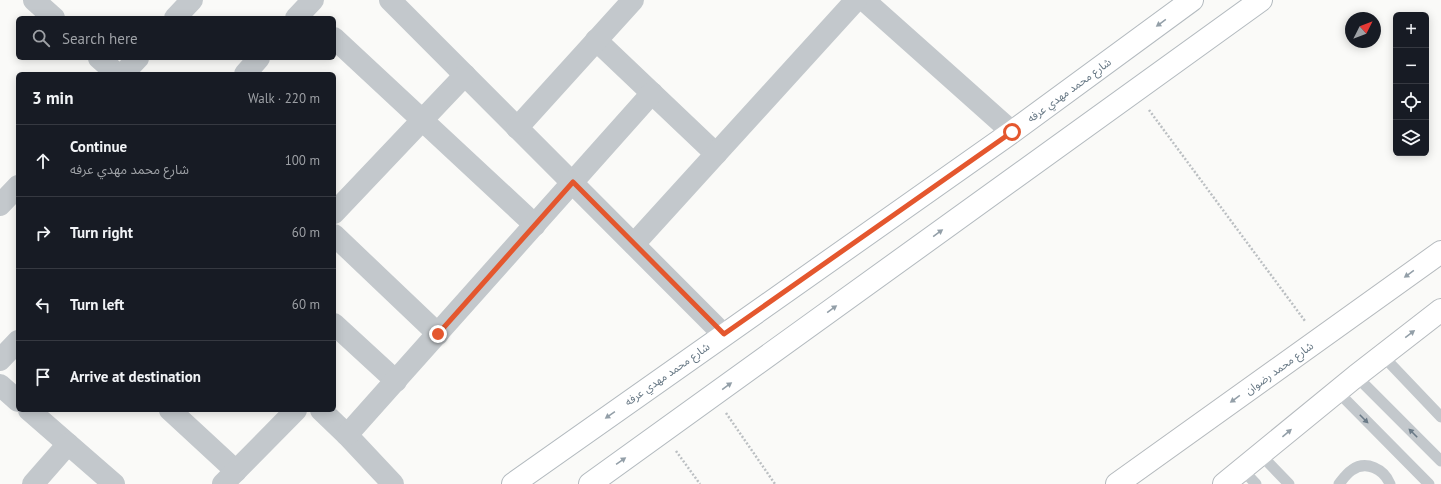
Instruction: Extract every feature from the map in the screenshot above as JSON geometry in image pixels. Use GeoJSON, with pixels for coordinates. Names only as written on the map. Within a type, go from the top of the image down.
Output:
{"type":"FeatureCollection","features":[{"type":"Feature","properties":{"kind":"street"},"geometry":{"type":"LineString","coordinates":[[34,0],[52,16]]}},
{"type":"Feature","properties":{"kind":"street"},"geometry":{"type":"LineString","coordinates":[[177,16],[192,0]]}},
{"type":"Feature","properties":{"kind":"street"},"geometry":{"type":"LineString","coordinates":[[390,0],[724,334]]}},
{"type":"Feature","properties":{"kind":"street"},"geometry":{"type":"LineString","coordinates":[[517,128],[632,0]]}},
{"type":"Feature","properties":{"kind":"street"},"geometry":{"type":"LineString","coordinates":[[634,244],[856,0]]}},
{"type":"Feature","properties":{"kind":"street"},"geometry":{"type":"LineString","coordinates":[[864,0],[1012,132]]}},
{"type":"Feature","properties":{"kind":"street","name":"شارع محمد مهدي عرفه"},"geometry":{"type":"LineString","coordinates":[[513,484],[1012,132],[1192,0]]}},
{"type":"Feature","properties":{"kind":"street"},"geometry":{"type":"LineString","coordinates":[[590,484],[1261,0]]}},
{"type":"Feature","properties":{"kind":"street"},"geometry":{"type":"LineString","coordinates":[[336,40],[535,225]]}},
{"type":"Feature","properties":{"kind":"street"},"geometry":{"type":"LineString","coordinates":[[596,40],[716,154]]}},
{"type":"Feature","properties":{"kind":"street"},"geometry":{"type":"LineString","coordinates":[[101,60],[115,72]]}},
{"type":"Feature","properties":{"kind":"street"},"geometry":{"type":"LineString","coordinates":[[125,72],[136,60]]}},
{"type":"Feature","properties":{"kind":"street"},"geometry":{"type":"LineString","coordinates":[[247,72],[257,60]]}},
{"type":"Feature","properties":{"kind":"street"},"geometry":{"type":"LineString","coordinates":[[336,211],[465,75]]}},
{"type":"Feature","properties":{"kind":"street"},"geometry":{"type":"LineString","coordinates":[[347,435],[652,94]]}},
{"type":"Feature","properties":{"kind":"street"},"geometry":{"type":"LineString","coordinates":[[0,205],[16,188]]}},
{"type":"Feature","properties":{"kind":"street"},"geometry":{"type":"LineString","coordinates":[[336,237],[438,334]]}},
{"type":"Feature","properties":{"kind":"street","name":"شارع محمد رضوان"},"geometry":{"type":"LineString","coordinates":[[1117,484],[1441,252]]}},
{"type":"Feature","properties":{"kind":"street"},"geometry":{"type":"LineString","coordinates":[[1224,484],[1249,476],[1261,455],[1337,391],[1441,310]]}},
{"type":"Feature","properties":{"kind":"street"},"geometry":{"type":"LineString","coordinates":[[336,326],[396,381]]}},
{"type":"Feature","properties":{"kind":"street"},"geometry":{"type":"LineString","coordinates":[[0,360],[16,343]]}},
{"type":"Feature","properties":{"kind":"street"},"geometry":{"type":"LineString","coordinates":[[0,385],[16,399]]}},
{"type":"Feature","properties":{"kind":"street"},"geometry":{"type":"LineString","coordinates":[[31,412],[114,484]]}},
{"type":"Feature","properties":{"kind":"street"},"geometry":{"type":"LineString","coordinates":[[172,412],[230,477],[294,412]]}},
{"type":"Feature","properties":{"kind":"street"},"geometry":{"type":"LineString","coordinates":[[323,412],[393,484]]}},
{"type":"Feature","properties":{"kind":"street"},"geometry":{"type":"LineString","coordinates":[[33,484],[68,444]]}},
{"type":"Feature","properties":{"kind":"lane"},"geometry":{"type":"LineString","coordinates":[[1382,355],[1441,417]]}},
{"type":"Feature","properties":{"kind":"lane"},"geometry":{"type":"LineString","coordinates":[[1356,376],[1441,461]]}},
{"type":"Feature","properties":{"kind":"lane"},"geometry":{"type":"LineString","coordinates":[[1337,391],[1429,484]]}},
{"type":"Feature","properties":{"kind":"lane"},"geometry":{"type":"LineString","coordinates":[[1261,455],[1289,484]]}},
{"type":"Feature","properties":{"kind":"lane"},"geometry":{"type":"LineString","coordinates":[[1339,484],[1351,470],[1366,466],[1374,467],[1381,471],[1386,476],[1390,484]]}},
{"type":"Feature","properties":{"kind":"path"},"geometry":{"type":"LineString","coordinates":[[1134,91],[1319,340]]}},
{"type":"Feature","properties":{"kind":"path"},"geometry":{"type":"LineString","coordinates":[[714,395],[775,484]]}},
{"type":"Feature","properties":{"kind":"path"},"geometry":{"type":"LineString","coordinates":[[662,432],[700,484]]}},
{"type":"Feature","properties":{"kind":"route"},"geometry":{"type":"LineString","coordinates":[[438,334],[573,182],[724,334],[1012,132]]}}]}
